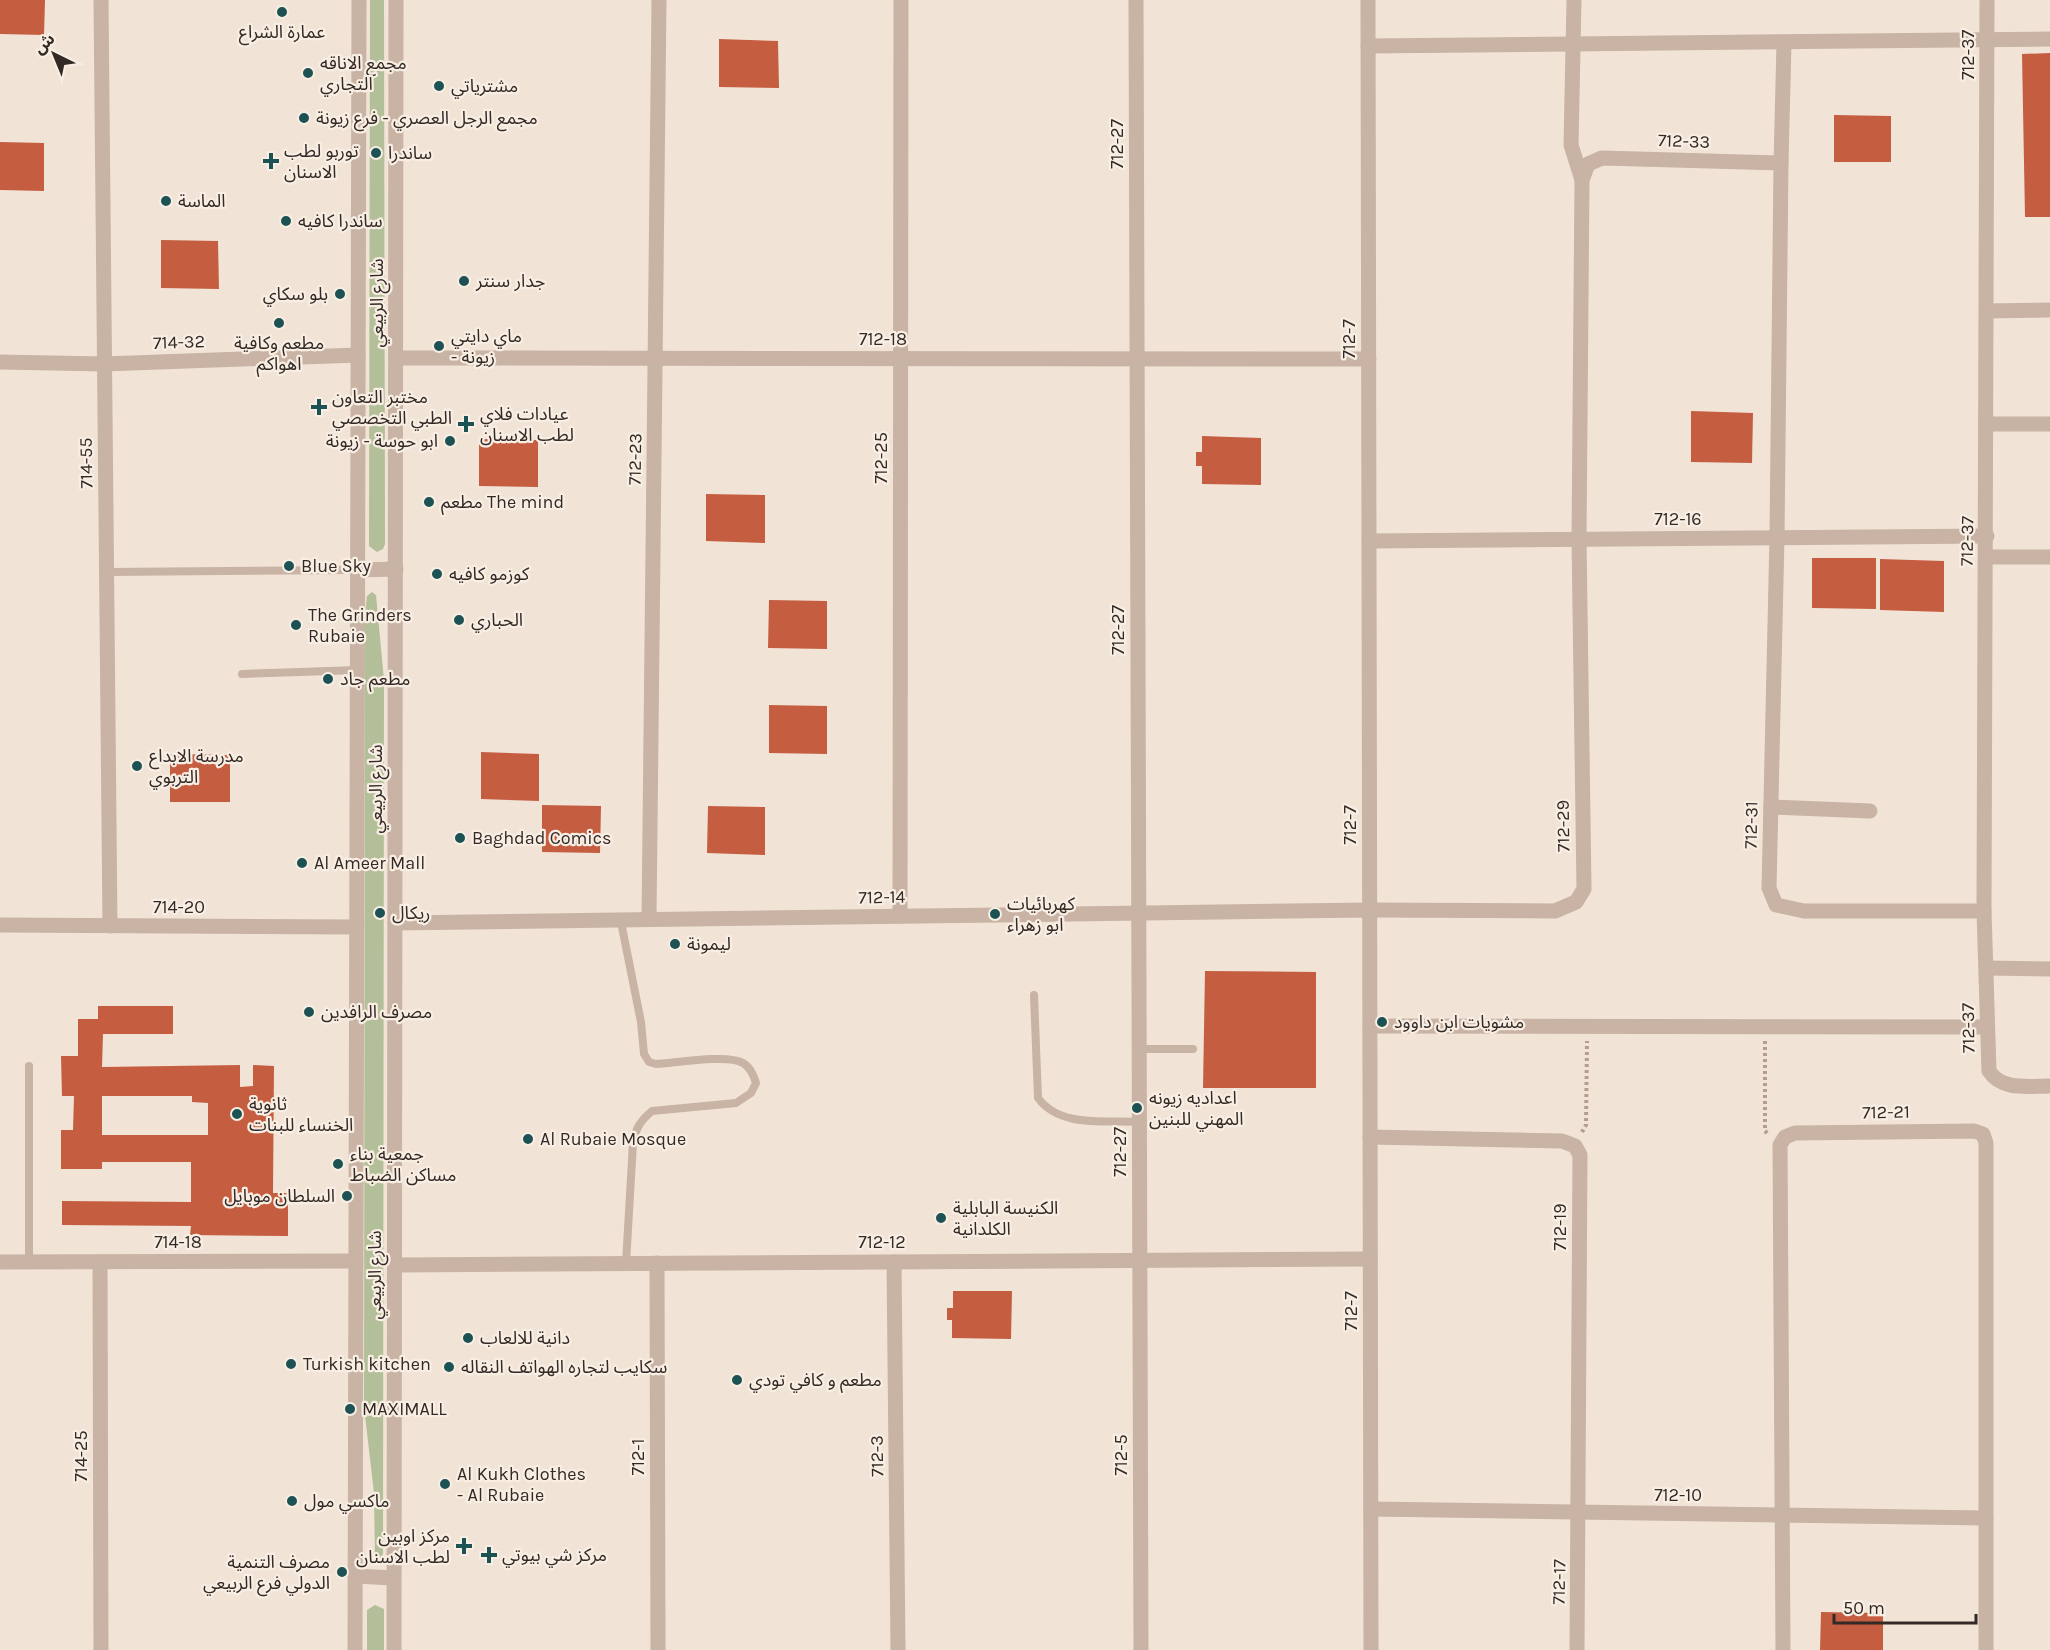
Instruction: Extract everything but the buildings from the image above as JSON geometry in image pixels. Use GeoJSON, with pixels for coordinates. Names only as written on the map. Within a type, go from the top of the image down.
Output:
{"type":"FeatureCollection","features":[{"type":"Feature","properties":{"kind":"street","name":"714-55"},"geometry":{"type":"LineString","coordinates":[[101,0],[110,926]]}},
{"type":"Feature","properties":{"kind":"street","name":"شارع الربيعي"},"geometry":{"type":"LineString","coordinates":[[355,1650],[359,0]]}},
{"type":"Feature","properties":{"kind":"street","name":"شارع الربيعي"},"geometry":{"type":"LineString","coordinates":[[394,1650],[396,0]]}},
{"type":"Feature","properties":{"kind":"street","name":"712-23"},"geometry":{"type":"LineString","coordinates":[[649,919],[659,0]]}},
{"type":"Feature","properties":{"kind":"street","name":"712-25"},"geometry":{"type":"LineString","coordinates":[[900,916],[901,0]]}},
{"type":"Feature","properties":{"kind":"street","name":"712-27"},"geometry":{"type":"LineString","coordinates":[[1136,0],[1140,1260]]}},
{"type":"Feature","properties":{"kind":"street","name":"712-7"},"geometry":{"type":"LineString","coordinates":[[1368,0],[1371,1650]]}},
{"type":"Feature","properties":{"kind":"street"},"geometry":{"type":"LineString","coordinates":[[1574,0],[1571,145],[1582,180],[1579,539]]}},
{"type":"Feature","properties":{"kind":"street","name":"712-37"},"geometry":{"type":"LineString","coordinates":[[1987,0],[1984,911],[1987,968],[1986,1028],[1989,1071],[1995,1081],[2008,1085],[2050,1086]]}},
{"type":"Feature","properties":{"kind":"street"},"geometry":{"type":"LineString","coordinates":[[1368,46],[2050,39]]}},
{"type":"Feature","properties":{"kind":"street"},"geometry":{"type":"LineString","coordinates":[[1777,537],[1784,43]]}},
{"type":"Feature","properties":{"kind":"street","name":"712-33"},"geometry":{"type":"LineString","coordinates":[[1582,180],[1588,164],[1602,158],[1781,163]]}},
{"type":"Feature","properties":{"kind":"street"},"geometry":{"type":"LineString","coordinates":[[1987,310],[2050,310]]}},
{"type":"Feature","properties":{"kind":"street","name":"714-32"},"geometry":{"type":"LineString","coordinates":[[0,363],[104,364],[358,355]]}},
{"type":"Feature","properties":{"kind":"street","name":"712-18"},"geometry":{"type":"LineString","coordinates":[[397,358],[1369,359]]}},
{"type":"Feature","properties":{"kind":"street"},"geometry":{"type":"LineString","coordinates":[[1987,424],[2050,424]]}},
{"type":"Feature","properties":{"kind":"street","name":"712-16"},"geometry":{"type":"LineString","coordinates":[[1369,541],[1986,536]]}},
{"type":"Feature","properties":{"kind":"street","name":"712-31"},"geometry":{"type":"LineString","coordinates":[[1777,537],[1769,888],[1776,905],[1804,911],[1984,911]]}},
{"type":"Feature","properties":{"kind":"street","name":"712-29"},"geometry":{"type":"LineString","coordinates":[[1369,910],[1556,911],[1576,902],[1584,889],[1579,539]]}},
{"type":"Feature","properties":{"kind":"street"},"geometry":{"type":"LineString","coordinates":[[1986,557],[2050,557]]}},
{"type":"Feature","properties":{"kind":"street"},"geometry":{"type":"LineString","coordinates":[[358,570],[396,569]]}},
{"type":"Feature","properties":{"kind":"street"},"geometry":{"type":"LineString","coordinates":[[1771,807],[1870,811]]}},
{"type":"Feature","properties":{"kind":"street","name":"712-14"},"geometry":{"type":"LineString","coordinates":[[395,922],[621,922],[649,919],[1369,910]]}},
{"type":"Feature","properties":{"kind":"street","name":"714-20"},"geometry":{"type":"LineString","coordinates":[[0,925],[357,927]]}},
{"type":"Feature","properties":{"kind":"street"},"geometry":{"type":"LineString","coordinates":[[1987,968],[2050,969]]}},
{"type":"Feature","properties":{"kind":"street"},"geometry":{"type":"LineString","coordinates":[[1370,1026],[1986,1028]]}},
{"type":"Feature","properties":{"kind":"street","name":"712-21"},"geometry":{"type":"LineString","coordinates":[[1780,1145],[1785,1137],[1794,1133],[1974,1131],[1983,1134],[1986,1143],[1986,1518]]}},
{"type":"Feature","properties":{"kind":"street"},"geometry":{"type":"LineString","coordinates":[[1370,1137],[1562,1141],[1575,1146]]}},
{"type":"Feature","properties":{"kind":"street"},"geometry":{"type":"LineString","coordinates":[[1780,1145],[1784,1515],[1783,1650]]}},
{"type":"Feature","properties":{"kind":"street","name":"712-19"},"geometry":{"type":"LineString","coordinates":[[1575,1146],[1580,1155],[1580,1514]]}},
{"type":"Feature","properties":{"kind":"street","name":"712-12"},"geometry":{"type":"LineString","coordinates":[[394,1265],[1370,1258]]}},
{"type":"Feature","properties":{"kind":"street","name":"712-5"},"geometry":{"type":"LineString","coordinates":[[1140,1260],[1141,1650]]}},
{"type":"Feature","properties":{"kind":"street","name":"714-18"},"geometry":{"type":"LineString","coordinates":[[0,1262],[356,1261]]}},
{"type":"Feature","properties":{"kind":"street","name":"714-25"},"geometry":{"type":"LineString","coordinates":[[100,1262],[100,1650]]}},
{"type":"Feature","properties":{"kind":"street","name":"712-3"},"geometry":{"type":"LineString","coordinates":[[894,1262],[898,1650]]}},
{"type":"Feature","properties":{"kind":"street","name":"712-1"},"geometry":{"type":"LineString","coordinates":[[657,1263],[658,1650]]}},
{"type":"Feature","properties":{"kind":"street","name":"712-10"},"geometry":{"type":"LineString","coordinates":[[1371,1509],[1580,1514],[1986,1518]]}},
{"type":"Feature","properties":{"kind":"street","name":"712-17"},"geometry":{"type":"LineString","coordinates":[[1577,1650],[1580,1514]]}},
{"type":"Feature","properties":{"kind":"street"},"geometry":{"type":"LineString","coordinates":[[1986,1518],[1986,1650]]}},
{"type":"Feature","properties":{"kind":"street"},"geometry":{"type":"LineString","coordinates":[[355,1576],[393,1578]]}},
{"type":"Feature","properties":{"kind":"lane"},"geometry":{"type":"LineString","coordinates":[[106,572],[358,570]]}},
{"type":"Feature","properties":{"kind":"lane"},"geometry":{"type":"LineString","coordinates":[[242,674],[358,670]]}},
{"type":"Feature","properties":{"kind":"lane"},"geometry":{"type":"LineString","coordinates":[[621,922],[641,1022],[644,1054],[649,1062],[656,1064],[729,1060],[743,1063],[753,1074],[756,1083],[751,1093],[736,1103],[652,1111],[642,1119],[636,1128],[633,1143],[626,1263]]}},
{"type":"Feature","properties":{"kind":"lane"},"geometry":{"type":"LineString","coordinates":[[1034,995],[1038,1098],[1047,1110],[1062,1118],[1139,1122]]}},
{"type":"Feature","properties":{"kind":"lane"},"geometry":{"type":"LineString","coordinates":[[1139,1049],[1193,1049]]}},
{"type":"Feature","properties":{"kind":"lane"},"geometry":{"type":"LineString","coordinates":[[29,1066],[29,1262]]}},
{"type":"Feature","properties":{"kind":"path"},"geometry":{"type":"LineString","coordinates":[[1575,1146],[1586,1125],[1587,1027]]}},
{"type":"Feature","properties":{"kind":"path"},"geometry":{"type":"LineString","coordinates":[[1765,1027],[1765,1131],[1780,1145]]}},
{"type":"Feature","properties":{"kind":"green space"},"geometry":{"type":"Polygon","coordinates":[[[370,0],[384,0],[385,544],[383,549],[377,552],[369,546],[370,0]]]}},
{"type":"Feature","properties":{"kind":"green space"},"geometry":{"type":"Polygon","coordinates":[[[372,592],[376,595],[384,680],[383,1554],[380,1562],[375,1559],[374,1493],[364,1407],[365,614],[367,596],[372,592]]]}},
{"type":"Feature","properties":{"kind":"green space"},"geometry":{"type":"Polygon","coordinates":[[[375,1605],[384,1609],[384,1650],[367,1650],[367,1610],[375,1605]]]}},
{"type":"Feature","properties":{"kind":"place","name":"عمارة الشراع"},"geometry":{"type":"Point","coordinates":[282,12]}},
{"type":"Feature","properties":{"kind":"place","name":"مجمع الاناقه التجاري"},"geometry":{"type":"Point","coordinates":[308,73]}},
{"type":"Feature","properties":{"kind":"place","name":"مشترياتي"},"geometry":{"type":"Point","coordinates":[439,86]}},
{"type":"Feature","properties":{"kind":"place","name":"مجمع الرجل العصري - فرع زيونة"},"geometry":{"type":"Point","coordinates":[304,118]}},
{"type":"Feature","properties":{"kind":"place","name":"ساندرا"},"geometry":{"type":"Point","coordinates":[376,153]}},
{"type":"Feature","properties":{"kind":"place","name":"توربو لطب الاسنان"},"geometry":{"type":"Point","coordinates":[271,161]}},
{"type":"Feature","properties":{"kind":"place","name":"الماسة"},"geometry":{"type":"Point","coordinates":[166,201]}},
{"type":"Feature","properties":{"kind":"place","name":"ساندرا كافيه"},"geometry":{"type":"Point","coordinates":[286,221]}},
{"type":"Feature","properties":{"kind":"place","name":"جدار سنتر"},"geometry":{"type":"Point","coordinates":[464,281]}},
{"type":"Feature","properties":{"kind":"place","name":"بلو سكاي"},"geometry":{"type":"Point","coordinates":[340,294]}},
{"type":"Feature","properties":{"kind":"place","name":"مطعم وكافية اهواكم"},"geometry":{"type":"Point","coordinates":[279,323]}},
{"type":"Feature","properties":{"kind":"place","name":"ماي دايتي - زيونة"},"geometry":{"type":"Point","coordinates":[439,346]}},
{"type":"Feature","properties":{"kind":"place","name":"مختبر التعاون الطبي التخصصي"},"geometry":{"type":"Point","coordinates":[319,407]}},
{"type":"Feature","properties":{"kind":"place","name":"عيادات فلاي لطب الاسنان"},"geometry":{"type":"Point","coordinates":[466,424]}},
{"type":"Feature","properties":{"kind":"place","name":"ابو حوسة - زيونة"},"geometry":{"type":"Point","coordinates":[450,441]}},
{"type":"Feature","properties":{"kind":"place","name":"مطعم The mind"},"geometry":{"type":"Point","coordinates":[429,502]}},
{"type":"Feature","properties":{"kind":"place","name":"Blue Sky"},"geometry":{"type":"Point","coordinates":[289,566]}},
{"type":"Feature","properties":{"kind":"place","name":"كوزمو كافيه"},"geometry":{"type":"Point","coordinates":[437,574]}},
{"type":"Feature","properties":{"kind":"place","name":"الحباري"},"geometry":{"type":"Point","coordinates":[459,620]}},
{"type":"Feature","properties":{"kind":"place","name":"The Grinders Rubaie"},"geometry":{"type":"Point","coordinates":[296,625]}},
{"type":"Feature","properties":{"kind":"place","name":"مطعم جاد"},"geometry":{"type":"Point","coordinates":[328,679]}},
{"type":"Feature","properties":{"kind":"place","name":"مدرسة الابداع التربوي"},"geometry":{"type":"Point","coordinates":[137,766]}},
{"type":"Feature","properties":{"kind":"place","name":"Baghdad Comics"},"geometry":{"type":"Point","coordinates":[460,838]}},
{"type":"Feature","properties":{"kind":"place","name":"Al Ameer Mall"},"geometry":{"type":"Point","coordinates":[302,863]}},
{"type":"Feature","properties":{"kind":"place","name":"ريكال"},"geometry":{"type":"Point","coordinates":[380,913]}},
{"type":"Feature","properties":{"kind":"place","name":"كهربائيات ابو زهراء"},"geometry":{"type":"Point","coordinates":[995,914]}},
{"type":"Feature","properties":{"kind":"place","name":"ليمونة"},"geometry":{"type":"Point","coordinates":[675,944]}},
{"type":"Feature","properties":{"kind":"place","name":"مصرف الرافدين"},"geometry":{"type":"Point","coordinates":[309,1012]}},
{"type":"Feature","properties":{"kind":"place","name":"مشويات ابن داوود"},"geometry":{"type":"Point","coordinates":[1382,1022]}},
{"type":"Feature","properties":{"kind":"place","name":"اعداديه زيونه المهني للبنين"},"geometry":{"type":"Point","coordinates":[1137,1108]}},
{"type":"Feature","properties":{"kind":"place","name":"ثانوية الخنساء للبنات"},"geometry":{"type":"Point","coordinates":[237,1114]}},
{"type":"Feature","properties":{"kind":"place","name":"Al Rubaie Mosque"},"geometry":{"type":"Point","coordinates":[528,1139]}},
{"type":"Feature","properties":{"kind":"place","name":"جمعية بناء مساكن الضباط"},"geometry":{"type":"Point","coordinates":[338,1164]}},
{"type":"Feature","properties":{"kind":"place","name":"السلطان موبايل"},"geometry":{"type":"Point","coordinates":[347,1196]}},
{"type":"Feature","properties":{"kind":"place","name":"الكنيسة البابلية الكلدانية"},"geometry":{"type":"Point","coordinates":[941,1218]}},
{"type":"Feature","properties":{"kind":"place","name":"دانية للالعاب"},"geometry":{"type":"Point","coordinates":[468,1338]}},
{"type":"Feature","properties":{"kind":"place","name":"Turkish kitchen"},"geometry":{"type":"Point","coordinates":[291,1364]}},
{"type":"Feature","properties":{"kind":"place","name":"سكايب لتجاره الهواتف النقاله"},"geometry":{"type":"Point","coordinates":[449,1367]}},
{"type":"Feature","properties":{"kind":"place","name":"مطعم و كافي تودي"},"geometry":{"type":"Point","coordinates":[737,1380]}},
{"type":"Feature","properties":{"kind":"place","name":"MAXIMALL"},"geometry":{"type":"Point","coordinates":[350,1409]}},
{"type":"Feature","properties":{"kind":"place","name":"Al Kukh Clothes - Al Rubaie"},"geometry":{"type":"Point","coordinates":[445,1484]}},
{"type":"Feature","properties":{"kind":"place","name":"ماكسي مول"},"geometry":{"type":"Point","coordinates":[292,1501]}},
{"type":"Feature","properties":{"kind":"place","name":"مركز اوبين لطب الاسنان"},"geometry":{"type":"Point","coordinates":[464,1546]}},
{"type":"Feature","properties":{"kind":"place","name":"مركز شي بيوتي"},"geometry":{"type":"Point","coordinates":[489,1555]}},
{"type":"Feature","properties":{"kind":"place","name":"مصرف التنمية الدولي فرع الربيعي"},"geometry":{"type":"Point","coordinates":[342,1572]}}]}
